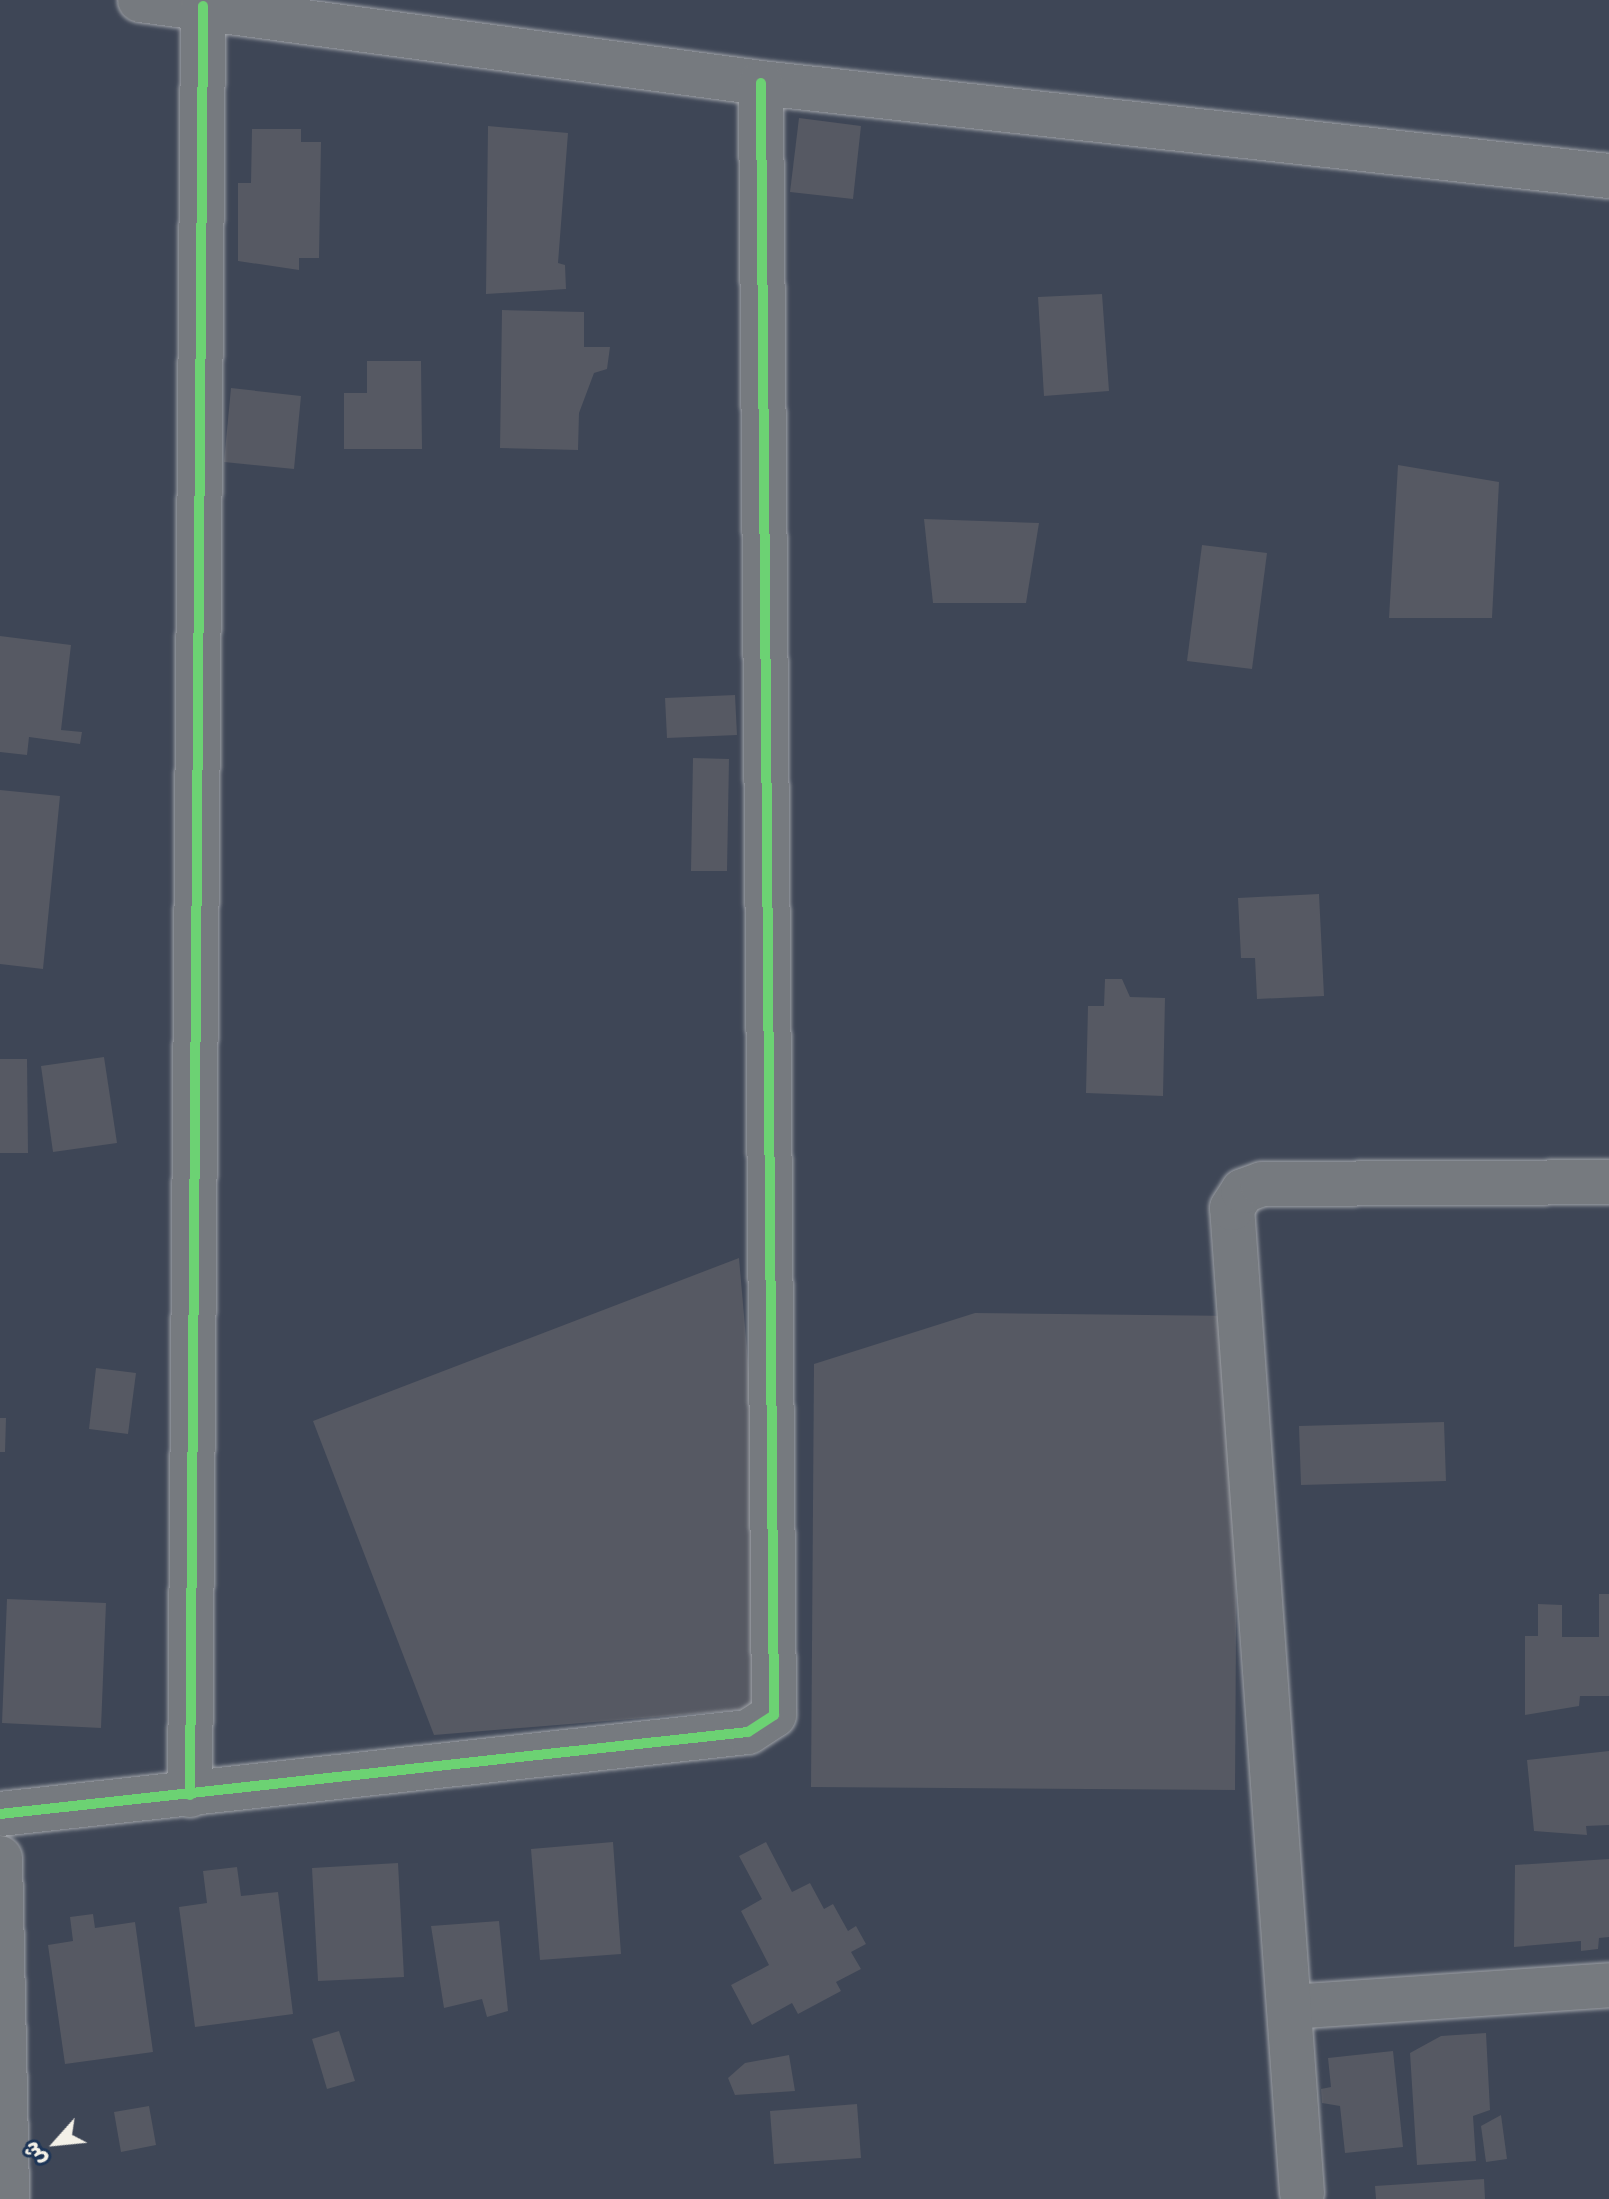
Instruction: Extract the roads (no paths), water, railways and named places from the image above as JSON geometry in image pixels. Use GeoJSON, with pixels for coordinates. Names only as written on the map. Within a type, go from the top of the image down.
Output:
{"type":"FeatureCollection","features":[{"type":"Feature","properties":{"kind":"street"},"geometry":{"type":"LineString","coordinates":[[140,0],[761,83],[1609,176]]}},
{"type":"Feature","properties":{"kind":"street"},"geometry":{"type":"LineString","coordinates":[[190,1795],[203,6]]}},
{"type":"Feature","properties":{"kind":"street"},"geometry":{"type":"LineString","coordinates":[[0,1814],[748,1732],[778,1707],[761,83]]}},
{"type":"Feature","properties":{"kind":"street"},"geometry":{"type":"LineString","coordinates":[[1302,2193],[1236,1197],[1262,1184],[1609,1182]]}},
{"type":"Feature","properties":{"kind":"street"},"geometry":{"type":"LineString","coordinates":[[0,1858],[7,2199]]}},
{"type":"Feature","properties":{"kind":"street"},"geometry":{"type":"LineString","coordinates":[[1290,2007],[1609,1985]]}}]}
